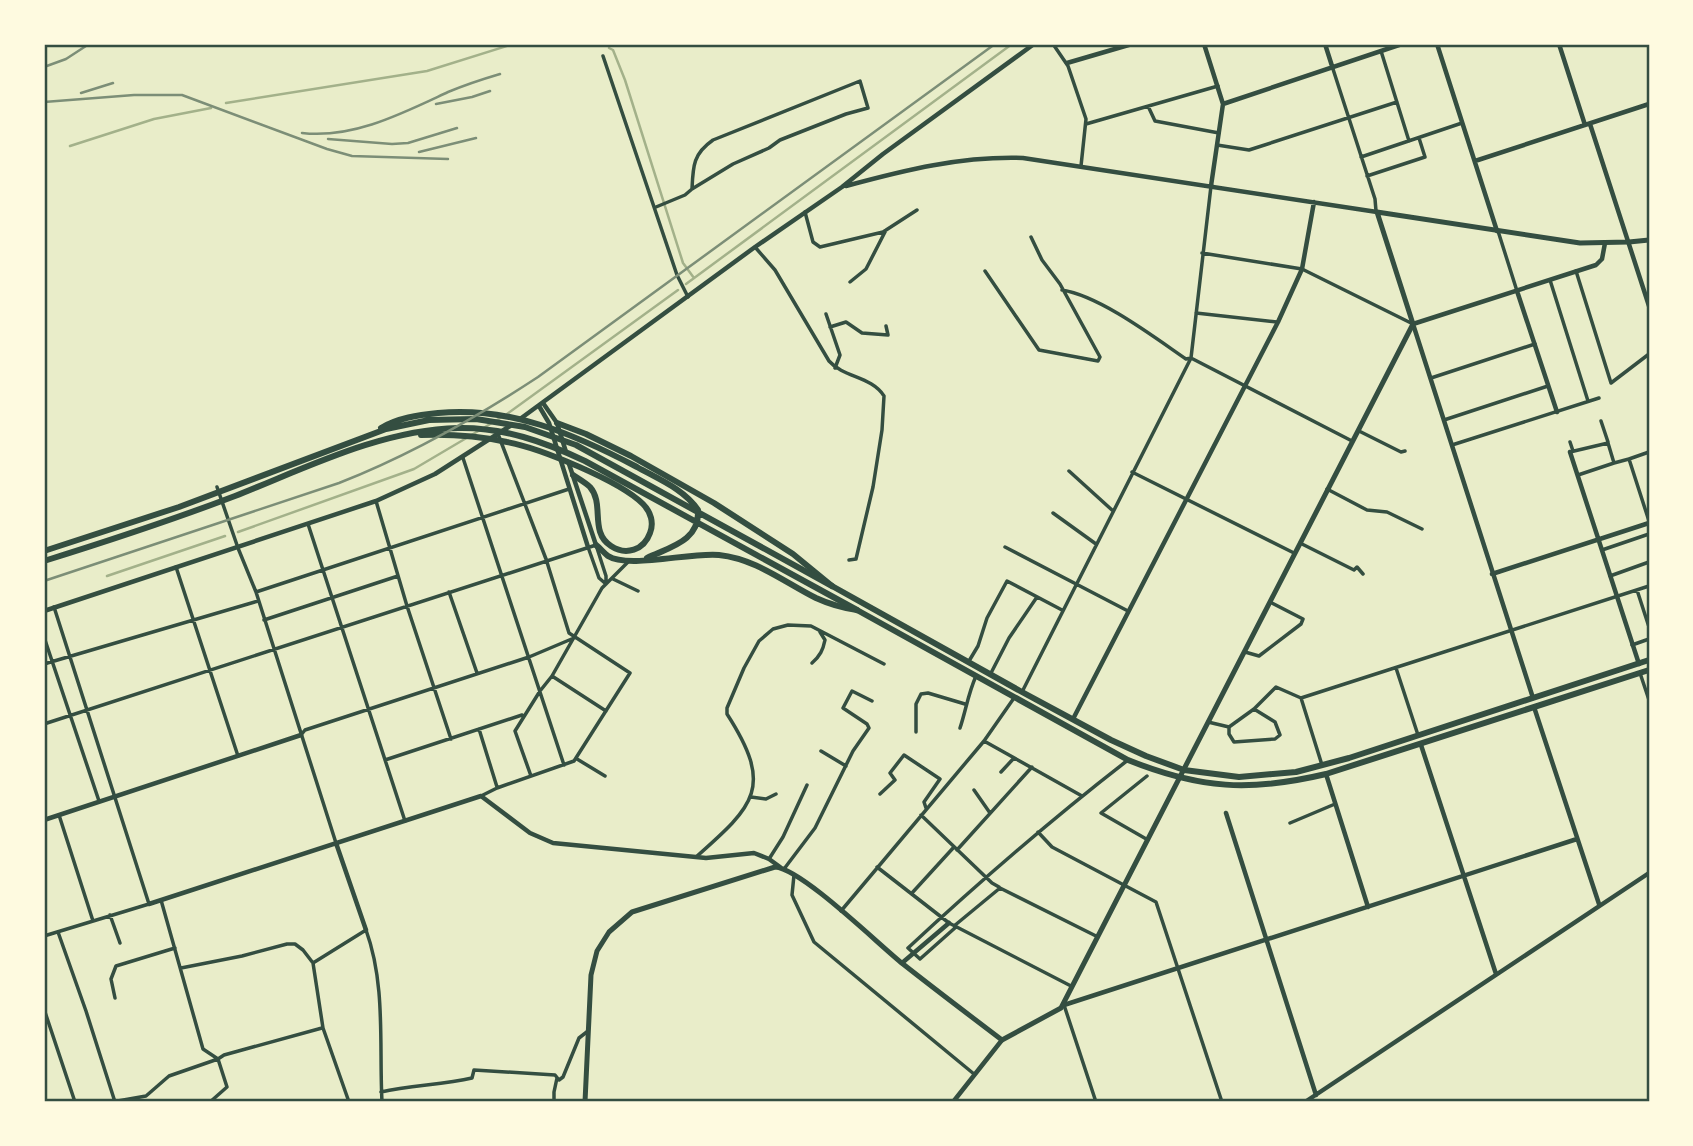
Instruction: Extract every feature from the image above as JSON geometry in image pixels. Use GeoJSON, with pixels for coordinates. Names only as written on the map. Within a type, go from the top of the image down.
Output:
{"type":"FeatureCollection","features":[{"type":"Feature","properties":{"kind":"highway"},"geometry":{"type":"LineString","coordinates":[[365,436],[386,425],[411,417],[449,412],[487,412],[511,415],[596,445],[688,497],[698,510],[696,527],[686,540],[648,558]]}},
{"type":"Feature","properties":{"kind":"highway"},"geometry":{"type":"LineString","coordinates":[[44,551],[179,507],[365,436],[401,425],[446,419],[489,420],[525,427],[584,449],[1073,720],[1146,756],[1184,770],[1239,777],[1296,772],[1649,660]]}},
{"type":"Feature","properties":{"kind":"highway"},"geometry":{"type":"LineString","coordinates":[[557,423],[631,456],[715,503],[793,554],[832,586]]}},
{"type":"Feature","properties":{"kind":"highway"},"geometry":{"type":"LineString","coordinates":[[44,561],[178,517],[332,458],[400,436],[460,428],[492,430],[524,436],[596,466],[1128,760],[1179,779],[1237,786],[1291,782],[1421,744],[1649,670]]}},
{"type":"Feature","properties":{"kind":"highway"},"geometry":{"type":"LineString","coordinates":[[400,436],[456,435],[509,442],[560,458],[636,498],[649,512],[652,528],[643,545],[635,550],[622,551],[605,541],[597,524],[594,493],[573,475]]}},
{"type":"Feature","properties":{"kind":"highway"},"geometry":{"type":"LineString","coordinates":[[596,545],[609,556],[629,561],[699,553],[735,557],[770,571],[817,599],[857,610]]}},
{"type":"Feature","properties":{"kind":"main road"},"geometry":{"type":"LineString","coordinates":[[585,1102],[593,963],[602,940],[619,921],[632,912],[782,868],[841,911],[902,963],[1002,1040],[1064,1005],[1413,324],[1377,212],[1580,243],[1649,240]]}},
{"type":"Feature","properties":{"kind":"street"},"geometry":{"type":"LineString","coordinates":[[44,611],[376,501],[463,458],[842,187],[883,153],[1034,44]]}},
{"type":"Feature","properties":{"kind":"street"},"geometry":{"type":"LineString","coordinates":[[1053,44],[1067,63],[1086,124],[1081,166]]}},
{"type":"Feature","properties":{"kind":"street"},"geometry":{"type":"LineString","coordinates":[[1067,63],[1132,44]]}},
{"type":"Feature","properties":{"kind":"street"},"geometry":{"type":"LineString","coordinates":[[1022,692],[1191,358],[1202,253],[1223,104],[1204,44]]}},
{"type":"Feature","properties":{"kind":"street"},"geometry":{"type":"LineString","coordinates":[[842,187],[915,167],[968,159],[1023,158],[1377,212],[1325,44]]}},
{"type":"Feature","properties":{"kind":"street"},"geometry":{"type":"LineString","coordinates":[[1223,104],[1402,44]]}},
{"type":"Feature","properties":{"kind":"street"},"geometry":{"type":"LineString","coordinates":[[1437,44],[1557,412]]}},
{"type":"Feature","properties":{"kind":"street"},"geometry":{"type":"LineString","coordinates":[[1559,44],[1649,306]]}},
{"type":"Feature","properties":{"kind":"street"},"geometry":{"type":"LineString","coordinates":[[1381,51],[1409,141]]}},
{"type":"Feature","properties":{"kind":"street"},"geometry":{"type":"LineString","coordinates":[[603,56],[677,275],[688,297]]}},
{"type":"Feature","properties":{"kind":"street"},"geometry":{"type":"LineString","coordinates":[[656,208],[685,195],[733,164],[769,148],[780,140],[867,108],[860,81],[713,140],[702,147],[694,164],[692,189]]}},
{"type":"Feature","properties":{"kind":"street"},"geometry":{"type":"LineString","coordinates":[[1086,124],[1218,86]]}},
{"type":"Feature","properties":{"kind":"street"},"geometry":{"type":"LineString","coordinates":[[1217,145],[1249,150],[1396,102]]}},
{"type":"Feature","properties":{"kind":"street"},"geometry":{"type":"LineString","coordinates":[[1475,161],[1649,104]]}},
{"type":"Feature","properties":{"kind":"street"},"geometry":{"type":"LineString","coordinates":[[1148,106],[1155,121],[1219,133]]}},
{"type":"Feature","properties":{"kind":"street"},"geometry":{"type":"LineString","coordinates":[[1361,157],[1462,123]]}},
{"type":"Feature","properties":{"kind":"street"},"geometry":{"type":"LineString","coordinates":[[1367,176],[1426,157],[1419,138]]}},
{"type":"Feature","properties":{"kind":"street"},"geometry":{"type":"LineString","coordinates":[[1073,720],[1278,322],[1302,269],[1314,202]]}},
{"type":"Feature","properties":{"kind":"street"},"geometry":{"type":"LineString","coordinates":[[804,212],[813,242],[820,247],[887,229],[917,210]]}},
{"type":"Feature","properties":{"kind":"street"},"geometry":{"type":"LineString","coordinates":[[850,282],[866,269],[887,229]]}},
{"type":"Feature","properties":{"kind":"street"},"geometry":{"type":"LineString","coordinates":[[985,271],[1040,350],[1098,361],[1100,357],[1031,237]]}},
{"type":"Feature","properties":{"kind":"street"},"geometry":{"type":"LineString","coordinates":[[1202,253],[1302,269],[1413,324],[1600,261],[1605,243]]}},
{"type":"Feature","properties":{"kind":"street"},"geometry":{"type":"LineString","coordinates":[[755,247],[775,270],[835,368],[874,385],[881,390],[885,400],[873,487],[856,559],[849,560]]}},
{"type":"Feature","properties":{"kind":"street"},"geometry":{"type":"LineString","coordinates":[[1576,271],[1614,389]]}},
{"type":"Feature","properties":{"kind":"street"},"geometry":{"type":"LineString","coordinates":[[1550,280],[1588,402]]}},
{"type":"Feature","properties":{"kind":"street"},"geometry":{"type":"LineString","coordinates":[[1062,290],[1082,296],[1122,317],[1186,359],[1191,358],[1352,441]]}},
{"type":"Feature","properties":{"kind":"street"},"geometry":{"type":"LineString","coordinates":[[1196,313],[1278,322]]}},
{"type":"Feature","properties":{"kind":"street"},"geometry":{"type":"LineString","coordinates":[[826,314],[840,355],[835,368]]}},
{"type":"Feature","properties":{"kind":"street"},"geometry":{"type":"LineString","coordinates":[[830,327],[846,322],[862,333],[888,335],[886,326]]}},
{"type":"Feature","properties":{"kind":"street"},"geometry":{"type":"LineString","coordinates":[[1413,324],[1533,698]]}},
{"type":"Feature","properties":{"kind":"street"},"geometry":{"type":"LineString","coordinates":[[1429,379],[1535,344]]}},
{"type":"Feature","properties":{"kind":"street"},"geometry":{"type":"LineString","coordinates":[[1611,383],[1649,354]]}},
{"type":"Feature","properties":{"kind":"street"},"geometry":{"type":"LineString","coordinates":[[1442,421],[1548,386]]}},
{"type":"Feature","properties":{"kind":"street"},"geometry":{"type":"LineString","coordinates":[[1450,445],[1599,398]]}},
{"type":"Feature","properties":{"kind":"street"},"geometry":{"type":"LineString","coordinates":[[541,404],[557,423],[606,576],[606,584]]}},
{"type":"Feature","properties":{"kind":"street"},"geometry":{"type":"LineString","coordinates":[[541,404],[599,578],[606,584]]}},
{"type":"Feature","properties":{"kind":"street"},"geometry":{"type":"LineString","coordinates":[[1601,421],[1614,463]]}},
{"type":"Feature","properties":{"kind":"street"},"geometry":{"type":"LineString","coordinates":[[1357,430],[1401,453],[1405,451]]}},
{"type":"Feature","properties":{"kind":"street"},"geometry":{"type":"LineString","coordinates":[[44,936],[481,796],[576,759],[630,673],[569,634],[546,559],[498,434]]}},
{"type":"Feature","properties":{"kind":"street"},"geometry":{"type":"LineString","coordinates":[[1570,442],[1598,540],[1639,664]]}},
{"type":"Feature","properties":{"kind":"street"},"geometry":{"type":"LineString","coordinates":[[1572,452],[1608,443]]}},
{"type":"Feature","properties":{"kind":"street"},"geometry":{"type":"LineString","coordinates":[[1578,475],[1649,452]]}},
{"type":"Feature","properties":{"kind":"street"},"geometry":{"type":"LineString","coordinates":[[463,458],[564,765]]}},
{"type":"Feature","properties":{"kind":"street"},"geometry":{"type":"LineString","coordinates":[[1492,574],[1649,522],[1629,459]]}},
{"type":"Feature","properties":{"kind":"street"},"geometry":{"type":"LineString","coordinates":[[1069,471],[1112,510]]}},
{"type":"Feature","properties":{"kind":"street"},"geometry":{"type":"LineString","coordinates":[[1132,472],[1294,553]]}},
{"type":"Feature","properties":{"kind":"street"},"geometry":{"type":"LineString","coordinates":[[256,592],[577,486]]}},
{"type":"Feature","properties":{"kind":"street"},"geometry":{"type":"LineString","coordinates":[[217,487],[237,548],[256,592],[272,650],[377,966],[382,1102]]}},
{"type":"Feature","properties":{"kind":"street"},"geometry":{"type":"LineString","coordinates":[[1327,489],[1367,510],[1387,512],[1422,529]]}},
{"type":"Feature","properties":{"kind":"street"},"geometry":{"type":"LineString","coordinates":[[1642,498],[1649,496]]}},
{"type":"Feature","properties":{"kind":"street"},"geometry":{"type":"LineString","coordinates":[[376,501],[451,739]]}},
{"type":"Feature","properties":{"kind":"street"},"geometry":{"type":"LineString","coordinates":[[1053,513],[1096,544]]}},
{"type":"Feature","properties":{"kind":"street"},"geometry":{"type":"LineString","coordinates":[[308,524],[405,821]]}},
{"type":"Feature","properties":{"kind":"street"},"geometry":{"type":"LineString","coordinates":[[1602,550],[1649,534]]}},
{"type":"Feature","properties":{"kind":"street"},"geometry":{"type":"LineString","coordinates":[[1300,543],[1354,570],[1357,567],[1363,574]]}},
{"type":"Feature","properties":{"kind":"street"},"geometry":{"type":"LineString","coordinates":[[44,724],[546,559],[596,545]]}},
{"type":"Feature","properties":{"kind":"street"},"geometry":{"type":"LineString","coordinates":[[1005,547],[1128,611]]}},
{"type":"Feature","properties":{"kind":"street"},"geometry":{"type":"LineString","coordinates":[[531,776],[515,731],[552,676],[606,584],[629,561]]}},
{"type":"Feature","properties":{"kind":"street"},"geometry":{"type":"LineString","coordinates":[[1610,576],[1649,562]]}},
{"type":"Feature","properties":{"kind":"street"},"geometry":{"type":"LineString","coordinates":[[176,567],[238,756]]}},
{"type":"Feature","properties":{"kind":"street"},"geometry":{"type":"LineString","coordinates":[[264,620],[398,576]]}},
{"type":"Feature","properties":{"kind":"street"},"geometry":{"type":"LineString","coordinates":[[613,579],[638,591]]}},
{"type":"Feature","properties":{"kind":"street"},"geometry":{"type":"LineString","coordinates":[[969,662],[978,646],[987,618],[1007,581],[1062,610]]}},
{"type":"Feature","properties":{"kind":"street"},"geometry":{"type":"LineString","coordinates":[[1208,722],[1229,727],[1254,709],[1276,687],[1301,698],[1649,586]]}},
{"type":"Feature","properties":{"kind":"street"},"geometry":{"type":"LineString","coordinates":[[1637,590],[1649,627]]}},
{"type":"Feature","properties":{"kind":"street"},"geometry":{"type":"LineString","coordinates":[[450,592],[477,674]]}},
{"type":"Feature","properties":{"kind":"street"},"geometry":{"type":"LineString","coordinates":[[990,674],[1009,638],[1037,597]]}},
{"type":"Feature","properties":{"kind":"street"},"geometry":{"type":"LineString","coordinates":[[44,664],[258,601]]}},
{"type":"Feature","properties":{"kind":"street"},"geometry":{"type":"LineString","coordinates":[[1244,651],[1259,656],[1301,624],[1303,620],[1270,602]]}},
{"type":"Feature","properties":{"kind":"street"},"geometry":{"type":"LineString","coordinates":[[54,607],[149,904]]}},
{"type":"Feature","properties":{"kind":"street"},"geometry":{"type":"LineString","coordinates":[[696,857],[725,832],[751,797],[755,780],[753,769],[746,748],[727,714],[729,701],[758,641],[767,633],[788,625],[811,626],[884,664]]}},
{"type":"Feature","properties":{"kind":"street"},"geometry":{"type":"LineString","coordinates":[[813,663],[822,653],[825,640],[819,630]]}},
{"type":"Feature","properties":{"kind":"street"},"geometry":{"type":"LineString","coordinates":[[44,636],[99,801]]}},
{"type":"Feature","properties":{"kind":"street"},"geometry":{"type":"LineString","coordinates":[[44,820],[301,735],[305,730],[529,657],[575,638]]}},
{"type":"Feature","properties":{"kind":"street"},"geometry":{"type":"LineString","coordinates":[[1632,645],[1649,639]]}},
{"type":"Feature","properties":{"kind":"street"},"geometry":{"type":"LineString","coordinates":[[1396,668],[1418,735]]}},
{"type":"Feature","properties":{"kind":"street"},"geometry":{"type":"LineString","coordinates":[[1640,673],[1649,700]]}},
{"type":"Feature","properties":{"kind":"street"},"geometry":{"type":"LineString","coordinates":[[552,676],[606,711]]}},
{"type":"Feature","properties":{"kind":"street"},"geometry":{"type":"LineString","coordinates":[[960,727],[967,709],[965,704],[976,676]]}},
{"type":"Feature","properties":{"kind":"street"},"geometry":{"type":"LineString","coordinates":[[481,796],[530,833],[553,843],[717,858],[748,852],[769,859],[782,868],[815,828],[846,766],[869,728],[843,708],[852,691],[872,701]]}},
{"type":"Feature","properties":{"kind":"street"},"geometry":{"type":"LineString","coordinates":[[916,732],[916,704],[921,694],[928,693],[965,704]]}},
{"type":"Feature","properties":{"kind":"street"},"geometry":{"type":"LineString","coordinates":[[841,911],[984,741],[1014,698]]}},
{"type":"Feature","properties":{"kind":"street"},"geometry":{"type":"LineString","coordinates":[[1301,698],[1322,765]]}},
{"type":"Feature","properties":{"kind":"street"},"geometry":{"type":"LineString","coordinates":[[1534,707],[1599,904]]}},
{"type":"Feature","properties":{"kind":"street"},"geometry":{"type":"LineString","coordinates":[[1229,727],[1229,734],[1234,741],[1275,739],[1280,735],[1275,722],[1254,709]]}},
{"type":"Feature","properties":{"kind":"street"},"geometry":{"type":"LineString","coordinates":[[385,760],[524,714]]}},
{"type":"Feature","properties":{"kind":"street"},"geometry":{"type":"LineString","coordinates":[[479,729],[498,788]]}},
{"type":"Feature","properties":{"kind":"street"},"geometry":{"type":"LineString","coordinates":[[984,741],[1082,796]]}},
{"type":"Feature","properties":{"kind":"street"},"geometry":{"type":"LineString","coordinates":[[1421,744],[1496,974]]}},
{"type":"Feature","properties":{"kind":"street"},"geometry":{"type":"LineString","coordinates":[[821,751],[846,766]]}},
{"type":"Feature","properties":{"kind":"street"},"geometry":{"type":"LineString","coordinates":[[880,794],[895,780],[890,773],[904,755],[940,779],[924,802],[926,808]]}},
{"type":"Feature","properties":{"kind":"street"},"geometry":{"type":"LineString","coordinates":[[1001,772],[1014,758]]}},
{"type":"Feature","properties":{"kind":"street"},"geometry":{"type":"LineString","coordinates":[[576,759],[605,776]]}},
{"type":"Feature","properties":{"kind":"street"},"geometry":{"type":"LineString","coordinates":[[951,925],[920,959],[908,948],[985,877],[1128,760]]}},
{"type":"Feature","properties":{"kind":"street"},"geometry":{"type":"LineString","coordinates":[[912,893],[1032,767]]}},
{"type":"Feature","properties":{"kind":"street"},"geometry":{"type":"LineString","coordinates":[[1325,774],[1368,907]]}},
{"type":"Feature","properties":{"kind":"street"},"geometry":{"type":"LineString","coordinates":[[1147,776],[1101,813],[1148,839]]}},
{"type":"Feature","properties":{"kind":"street"},"geometry":{"type":"LineString","coordinates":[[769,859],[783,837],[807,785]]}},
{"type":"Feature","properties":{"kind":"street"},"geometry":{"type":"LineString","coordinates":[[974,790],[990,813]]}},
{"type":"Feature","properties":{"kind":"street"},"geometry":{"type":"LineString","coordinates":[[751,797],[766,799],[776,794]]}},
{"type":"Feature","properties":{"kind":"street"},"geometry":{"type":"LineString","coordinates":[[1290,823],[1335,804]]}},
{"type":"Feature","properties":{"kind":"street"},"geometry":{"type":"LineString","coordinates":[[1226,813],[1316,1095]]}},
{"type":"Feature","properties":{"kind":"street"},"geometry":{"type":"LineString","coordinates":[[58,815],[93,921]]}},
{"type":"Feature","properties":{"kind":"street"},"geometry":{"type":"LineString","coordinates":[[921,815],[985,877],[1000,888],[1098,937]]}},
{"type":"Feature","properties":{"kind":"street"},"geometry":{"type":"LineString","coordinates":[[1038,832],[1052,847],[1156,902],[1222,1102]]}},
{"type":"Feature","properties":{"kind":"street"},"geometry":{"type":"LineString","coordinates":[[1096,1102],[1064,1005],[1577,839]]}},
{"type":"Feature","properties":{"kind":"street"},"geometry":{"type":"LineString","coordinates":[[877,867],[951,925],[1073,987]]}},
{"type":"Feature","properties":{"kind":"street"},"geometry":{"type":"LineString","coordinates":[[1305,1102],[1649,873]]}},
{"type":"Feature","properties":{"kind":"street"},"geometry":{"type":"LineString","coordinates":[[794,875],[792,895],[814,942],[974,1074]]}},
{"type":"Feature","properties":{"kind":"street"},"geometry":{"type":"LineString","coordinates":[[902,963],[1000,888]]}},
{"type":"Feature","properties":{"kind":"street"},"geometry":{"type":"LineString","coordinates":[[161,900],[203,1049],[218,1059],[227,1087],[210,1102]]}},
{"type":"Feature","properties":{"kind":"street"},"geometry":{"type":"LineString","coordinates":[[110,915],[120,943]]}},
{"type":"Feature","properties":{"kind":"street"},"geometry":{"type":"LineString","coordinates":[[313,963],[366,930]]}},
{"type":"Feature","properties":{"kind":"street"},"geometry":{"type":"LineString","coordinates":[[58,932],[114,1102],[146,1096],[169,1076],[223,1055],[323,1028]]}},
{"type":"Feature","properties":{"kind":"street"},"geometry":{"type":"LineString","coordinates":[[181,968],[254,954],[287,944],[295,944],[303,950],[313,963],[323,1028],[349,1102]]}},
{"type":"Feature","properties":{"kind":"street"},"geometry":{"type":"LineString","coordinates":[[115,998],[111,979],[116,966],[175,948]]}},
{"type":"Feature","properties":{"kind":"street"},"geometry":{"type":"LineString","coordinates":[[44,1009],[75,1102]]}},
{"type":"Feature","properties":{"kind":"street"},"geometry":{"type":"LineString","coordinates":[[381,1092],[472,1078],[474,1070],[555,1075],[559,1080],[563,1077],[579,1038],[588,1031]]}},
{"type":"Feature","properties":{"kind":"street"},"geometry":{"type":"LineString","coordinates":[[953,1102],[1002,1040]]}},
{"type":"Feature","properties":{"kind":"street"},"geometry":{"type":"LineString","coordinates":[[554,1102],[557,1078]]}},
{"type":"Feature","properties":{"kind":"waterway"},"geometry":{"type":"LineString","coordinates":[[226,103],[427,71],[513,44]]}},
{"type":"Feature","properties":{"kind":"waterway"},"geometry":{"type":"LineString","coordinates":[[686,284],[1012,44]]}},
{"type":"Feature","properties":{"kind":"waterway"},"geometry":{"type":"LineString","coordinates":[[609,48],[613,50],[625,80],[683,263],[694,278]]}},
{"type":"Feature","properties":{"kind":"waterway"},"geometry":{"type":"LineString","coordinates":[[70,146],[154,119],[211,108]]}},
{"type":"Feature","properties":{"kind":"waterway"},"geometry":{"type":"LineString","coordinates":[[507,414],[678,290]]}},
{"type":"Feature","properties":{"kind":"waterway"},"geometry":{"type":"LineString","coordinates":[[238,532],[414,469],[502,417]]}},
{"type":"Feature","properties":{"kind":"waterway"},"geometry":{"type":"LineString","coordinates":[[107,576],[225,536]]}},
{"type":"Feature","properties":{"kind":"railway"},"geometry":{"type":"LineString","coordinates":[[44,67],[66,59],[89,44]]}},
{"type":"Feature","properties":{"kind":"railway"},"geometry":{"type":"LineString","coordinates":[[44,581],[339,483],[391,461],[466,422],[538,377],[995,44]]}},
{"type":"Feature","properties":{"kind":"railway"},"geometry":{"type":"LineString","coordinates":[[302,133],[340,132],[377,123],[454,89],[500,74]]}},
{"type":"Feature","properties":{"kind":"railway"},"geometry":{"type":"LineString","coordinates":[[81,93],[113,83]]}},
{"type":"Feature","properties":{"kind":"railway"},"geometry":{"type":"LineString","coordinates":[[436,104],[490,91]]}},
{"type":"Feature","properties":{"kind":"railway"},"geometry":{"type":"LineString","coordinates":[[44,102],[134,95],[182,95],[352,156],[448,159]]}},
{"type":"Feature","properties":{"kind":"railway"},"geometry":{"type":"LineString","coordinates":[[328,139],[408,143],[457,128]]}},
{"type":"Feature","properties":{"kind":"railway"},"geometry":{"type":"LineString","coordinates":[[419,152],[476,138]]}}]}
